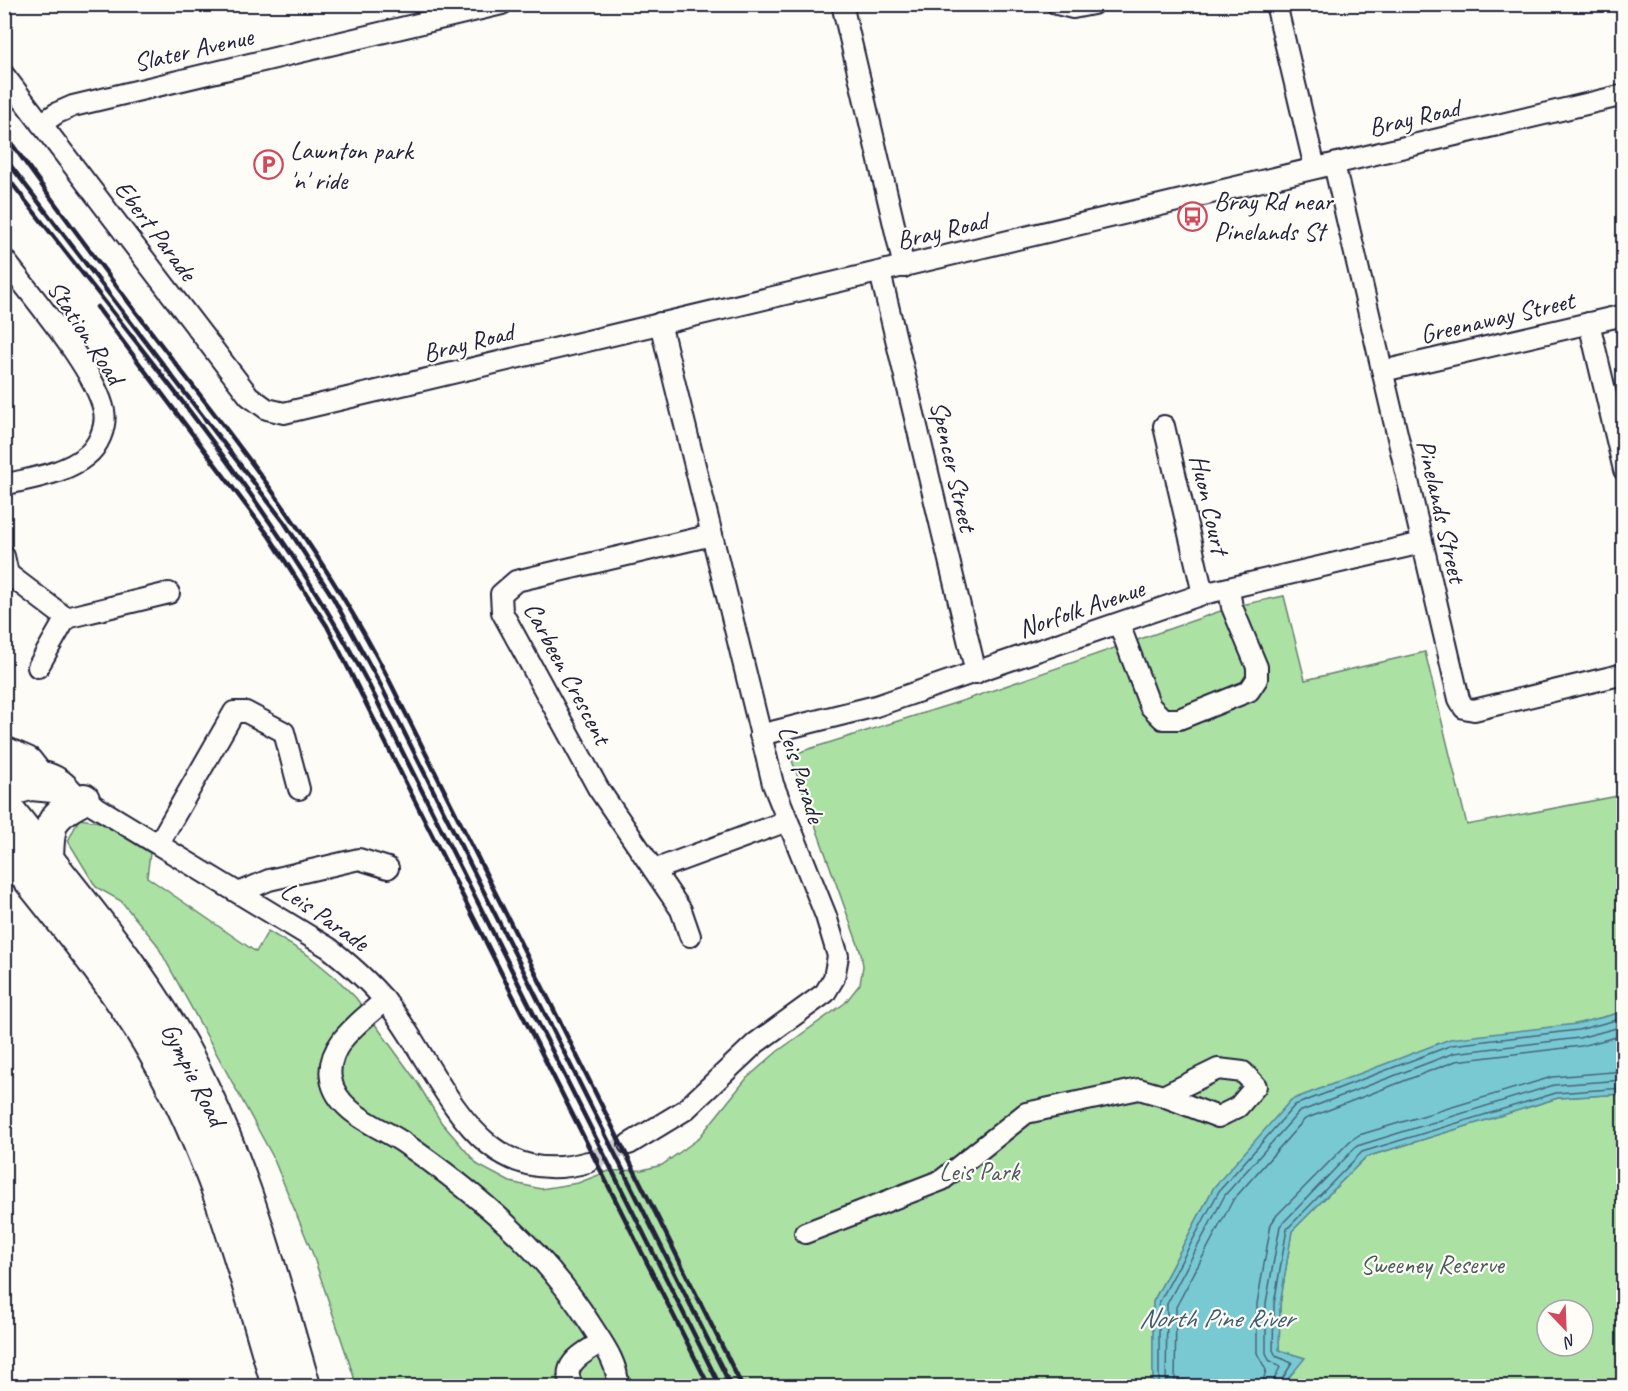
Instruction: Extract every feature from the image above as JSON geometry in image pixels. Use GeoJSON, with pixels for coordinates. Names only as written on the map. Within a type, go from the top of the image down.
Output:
{"type":"FeatureCollection","features":[{"type":"Feature","properties":{"kind":"highway"},"geometry":{"type":"LineString","coordinates":[[4,752],[27,762],[34,771]]}},
{"type":"Feature","properties":{"kind":"highway"},"geometry":{"type":"LineString","coordinates":[[48,859],[49,829],[53,819],[80,796]]}},
{"type":"Feature","properties":{"kind":"highway","name":"Gympie Road"},"geometry":{"type":"LineString","coordinates":[[4,803],[144,984],[181,1044],[210,1100],[252,1205],[305,1386]]}},
{"type":"Feature","properties":{"kind":"highway","name":"Gympie Road"},"geometry":{"type":"LineString","coordinates":[[4,849],[115,993],[172,1086],[223,1203],[277,1386]]}},
{"type":"Feature","properties":{"kind":"street","name":"Slater Avenue"},"geometry":{"type":"LineString","coordinates":[[41,124],[73,105],[502,4]]}},
{"type":"Feature","properties":{"kind":"street"},"geometry":{"type":"LineString","coordinates":[[842,4],[904,267]]}},
{"type":"Feature","properties":{"kind":"street"},"geometry":{"type":"LineString","coordinates":[[1057,4],[1073,8],[1093,4]]}},
{"type":"Feature","properties":{"kind":"street","name":"Pinelands Street"},"geometry":{"type":"LineString","coordinates":[[1276,4],[1383,371],[1459,699],[1464,708],[1474,710],[1623,674]]}},
{"type":"Feature","properties":{"kind":"street","name":"Ebert Parade"},"geometry":{"type":"LineString","coordinates":[[4,75],[249,396],[272,411]]}},
{"type":"Feature","properties":{"kind":"street","name":"Bray Road"},"geometry":{"type":"LineString","coordinates":[[272,411],[298,411],[1623,95]]}},
{"type":"Feature","properties":{"kind":"street","name":"Station Road"},"geometry":{"type":"LineString","coordinates":[[4,259],[90,376],[104,414],[98,442],[86,457],[56,471],[4,485]]}},
{"type":"Feature","properties":{"kind":"street","name":"Spencer Street"},"geometry":{"type":"LineString","coordinates":[[880,272],[975,673]]}},
{"type":"Feature","properties":{"kind":"street","name":"Greenaway Street"},"geometry":{"type":"LineString","coordinates":[[1383,371],[1623,315]]}},
{"type":"Feature","properties":{"kind":"street","name":"Leis Parade"},"geometry":{"type":"LineString","coordinates":[[628,1144],[685,1110],[756,1043],[825,993],[834,978],[838,956],[787,821],[760,735],[660,323]]}},
{"type":"Feature","properties":{"kind":"street"},"geometry":{"type":"LineString","coordinates":[[1589,324],[1623,470]]}},
{"type":"Feature","properties":{"kind":"street","name":"Huon Court"},"geometry":{"type":"LineString","coordinates":[[1164,426],[1203,594]]}},
{"type":"Feature","properties":{"kind":"street","name":"Carbeen Crescent"},"geometry":{"type":"LineString","coordinates":[[690,936],[681,910],[598,788],[502,612],[501,594],[516,581],[712,535]]}},
{"type":"Feature","properties":{"kind":"street","name":"Norfolk Avenue"},"geometry":{"type":"LineString","coordinates":[[760,735],[876,706],[1203,594],[1229,590],[1422,543]]}},
{"type":"Feature","properties":{"kind":"street"},"geometry":{"type":"LineString","coordinates":[[4,556],[8,574],[66,618]]}},
{"type":"Feature","properties":{"kind":"street"},"geometry":{"type":"LineString","coordinates":[[1119,624],[1150,706],[1163,719],[1179,719],[1249,691],[1257,679],[1257,668],[1232,607],[1229,590]]}},
{"type":"Feature","properties":{"kind":"street"},"geometry":{"type":"LineString","coordinates":[[38,667],[66,618],[169,593]]}},
{"type":"Feature","properties":{"kind":"street"},"geometry":{"type":"LineString","coordinates":[[159,843],[234,712],[246,712],[284,732],[299,789]]}},
{"type":"Feature","properties":{"kind":"street"},"geometry":{"type":"LineString","coordinates":[[4,780],[17,774],[34,771]]}},
{"type":"Feature","properties":{"kind":"street","name":"Leis Parade"},"geometry":{"type":"LineString","coordinates":[[34,771],[52,773],[66,781],[80,796],[329,948],[361,974],[385,1000],[454,1105],[481,1138],[496,1151],[535,1168],[567,1167],[588,1162]]}},
{"type":"Feature","properties":{"kind":"street","name":"Leis Parade"},"geometry":{"type":"LineString","coordinates":[[4,797],[32,790],[80,796]]}},
{"type":"Feature","properties":{"kind":"street"},"geometry":{"type":"LineString","coordinates":[[654,870],[787,821]]}},
{"type":"Feature","properties":{"kind":"street"},"geometry":{"type":"LineString","coordinates":[[240,892],[269,880],[359,859],[387,868]]}},
{"type":"Feature","properties":{"kind":"street"},"geometry":{"type":"LineString","coordinates":[[385,1000],[344,1037],[336,1050],[331,1073],[336,1093],[354,1113],[402,1141],[500,1218],[556,1277],[579,1306],[614,1363],[618,1386]]}},
{"type":"Feature","properties":{"kind":"street"},"geometry":{"type":"LineString","coordinates":[[805,1233],[942,1180],[1026,1113],[1139,1089],[1163,1096]]}},
{"type":"Feature","properties":{"kind":"street"},"geometry":{"type":"LineString","coordinates":[[573,1386],[569,1374],[572,1361],[601,1342]]}},
{"type":"Feature","properties":{"kind":"green space","name":"Leis Park"},"geometry":{"type":"Polygon","coordinates":[[[1284,596],[1305,680],[1425,652],[1467,825],[1623,795],[1623,1012],[1576,1024],[1214,1187],[1153,1302],[1153,1386],[351,1386],[354,1377],[312,1252],[272,1155],[156,943],[121,901],[96,887],[68,841],[79,819],[100,822],[150,853],[147,877],[256,952],[268,931],[308,955],[356,998],[417,1082],[441,1122],[478,1165],[510,1182],[541,1189],[578,1183],[609,1171],[642,1170],[662,1165],[698,1139],[747,1078],[778,1051],[845,1003],[860,984],[863,966],[861,953],[790,755],[968,699],[1232,607],[1284,596]]]}},
{"type":"Feature","properties":{"kind":"green space","name":"Sweeney Reserve"},"geometry":{"type":"Polygon","coordinates":[[[1623,1094],[1623,1386],[1282,1386],[1304,1358],[1279,1351],[1280,1305],[1292,1231],[1366,1157],[1558,1098],[1623,1094]]]}},
{"type":"Feature","properties":{"kind":"water","name":"North Pine River"},"geometry":{"type":"Polygon","coordinates":[[[1623,1012],[1623,1094],[1558,1098],[1366,1157],[1292,1231],[1280,1305],[1279,1350],[1305,1358],[1282,1386],[1153,1386],[1153,1302],[1214,1187],[1291,1100],[1450,1039],[1576,1024],[1623,1012]]]}},
{"type":"Feature","properties":{"kind":"tunnel"},"geometry":{"type":"LineString","coordinates":[[588,1162],[629,1144]]}},
{"type":"Feature","properties":{"kind":"railway"},"geometry":{"type":"LineString","coordinates":[[4,133],[108,275],[260,474],[341,594],[388,678],[742,1386]]}},
{"type":"Feature","properties":{"kind":"railway"},"geometry":{"type":"LineString","coordinates":[[4,157],[284,522],[332,596],[379,682],[731,1386]]}},
{"type":"Feature","properties":{"kind":"railway"},"geometry":{"type":"LineString","coordinates":[[4,173],[198,422],[245,486],[331,618],[370,687],[720,1386]]}},
{"type":"Feature","properties":{"kind":"railway"},"geometry":{"type":"LineString","coordinates":[[97,307],[269,536],[327,626],[709,1386]]}},
{"type":"Feature","properties":{"kind":"place","name":"Lawnton park 'n' ride"},"geometry":{"type":"Point","coordinates":[269,165]}},
{"type":"Feature","properties":{"kind":"place","name":"Bray Rd near Pinelands St"},"geometry":{"type":"Point","coordinates":[1193,216]}}]}
